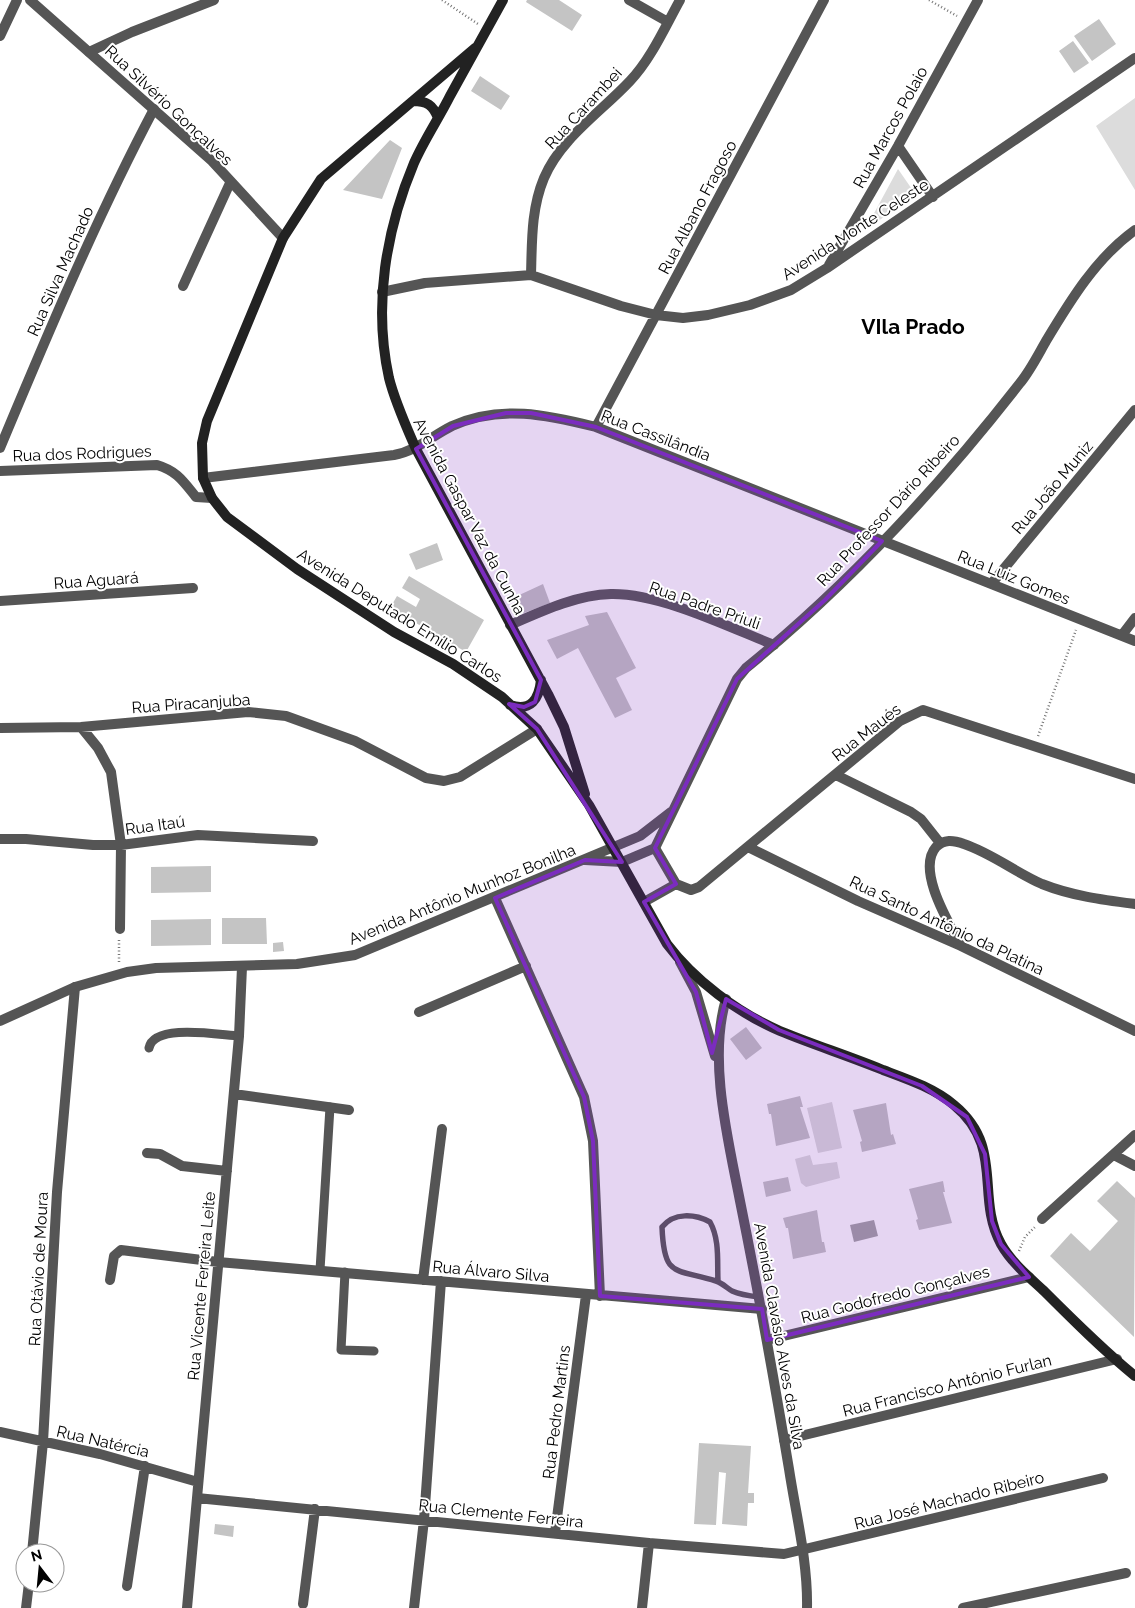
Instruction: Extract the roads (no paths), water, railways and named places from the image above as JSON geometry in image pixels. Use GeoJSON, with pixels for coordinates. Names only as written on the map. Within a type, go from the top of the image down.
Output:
{"type":"FeatureCollection","features":[{"type":"Feature","properties":{"kind":"main road","name":"Avenida Deputado Emílio Carlos"},"geometry":{"type":"LineString","coordinates":[[438,118],[503,0]]}},
{"type":"Feature","properties":{"kind":"main road","name":"Avenida Deputado Emílio Carlos"},"geometry":{"type":"LineString","coordinates":[[475,48],[321,179],[283,238],[207,421],[202,443],[203,478],[212,498],[227,517],[297,569],[394,632],[454,664],[509,704],[537,729],[588,804],[662,936],[679,960],[726,999],[779,1030],[922,1086],[952,1103],[967,1117],[978,1135],[985,1154],[992,1222],[1001,1244],[1013,1261],[1029,1277],[1135,1376]]}},
{"type":"Feature","properties":{"kind":"main road"},"geometry":{"type":"LineString","coordinates":[[413,101],[423,101],[430,104],[438,118]]}},
{"type":"Feature","properties":{"kind":"main road","name":"Avenida Gaspar Vaz da Cunha"},"geometry":{"type":"LineString","coordinates":[[438,118],[415,161],[395,215],[388,242],[382,292],[389,377],[400,413],[416,449],[541,680],[564,727],[588,804]]}},
{"type":"Feature","properties":{"kind":"main road"},"geometry":{"type":"LineString","coordinates":[[509,704],[524,707],[535,702],[540,691],[541,680]]}},
{"type":"Feature","properties":{"kind":"street"},"geometry":{"type":"LineString","coordinates":[[0,36],[18,0]]}},
{"type":"Feature","properties":{"kind":"street","name":"Rua Silvério Gonçalves"},"geometry":{"type":"LineString","coordinates":[[30,0],[212,161],[230,183],[283,238]]}},
{"type":"Feature","properties":{"kind":"street"},"geometry":{"type":"LineString","coordinates":[[89,52],[132,32],[214,0]]}},
{"type":"Feature","properties":{"kind":"street"},"geometry":{"type":"LineString","coordinates":[[629,0],[668,22]]}},
{"type":"Feature","properties":{"kind":"street","name":"Rua Carambei"},"geometry":{"type":"LineString","coordinates":[[531,275],[533,215],[545,176],[561,150],[630,81],[643,65],[680,0]]}},
{"type":"Feature","properties":{"kind":"street","name":"Rua Albano Fragoso"},"geometry":{"type":"LineString","coordinates":[[596,427],[824,0]]}},
{"type":"Feature","properties":{"kind":"street","name":"Rua Marcos Polaio"},"geometry":{"type":"LineString","coordinates":[[827,268],[898,146],[964,22],[978,0]]}},
{"type":"Feature","properties":{"kind":"street","name":"Avenida Monte Celeste"},"geometry":{"type":"LineString","coordinates":[[382,292],[433,282],[531,275],[656,315],[683,318],[708,315],[750,305],[791,290],[827,268],[933,198],[1135,58]]}},
{"type":"Feature","properties":{"kind":"street","name":"Rua Silva Machado"},"geometry":{"type":"LineString","coordinates":[[0,448],[57,312],[111,194],[154,109]]}},
{"type":"Feature","properties":{"kind":"street"},"geometry":{"type":"LineString","coordinates":[[898,146],[933,198]]}},
{"type":"Feature","properties":{"kind":"street"},"geometry":{"type":"LineString","coordinates":[[183,286],[230,183]]}},
{"type":"Feature","properties":{"kind":"street","name":"Rua Professor Dário Ribeiro"},"geometry":{"type":"LineString","coordinates":[[655,848],[671,811],[733,685],[746,668],[825,600],[893,531],[982,431],[1022,381],[1072,296],[1120,241],[1135,230]]}},
{"type":"Feature","properties":{"kind":"street","name":"Rua João Muniz"},"geometry":{"type":"LineString","coordinates":[[992,583],[1135,410]]}},
{"type":"Feature","properties":{"kind":"street","name":"Rua Cassilândia"},"geometry":{"type":"LineString","coordinates":[[203,478],[394,455],[416,449],[452,426],[506,413],[531,413],[596,427],[882,541]]}},
{"type":"Feature","properties":{"kind":"street","name":"Rua dos Rodrigues"},"geometry":{"type":"LineString","coordinates":[[0,471],[157,465],[170,469],[181,477],[196,496],[212,498]]}},
{"type":"Feature","properties":{"kind":"street","name":"Rua Luiz Gomes"},"geometry":{"type":"LineString","coordinates":[[882,541],[1135,640]]}},
{"type":"Feature","properties":{"kind":"street","name":"Rua Aguará"},"geometry":{"type":"LineString","coordinates":[[0,601],[193,588]]}},
{"type":"Feature","properties":{"kind":"street","name":"Rua Padre Priuli"},"geometry":{"type":"LineString","coordinates":[[510,625],[550,607],[584,598],[612,594],[642,598],[674,606],[774,645]]}},
{"type":"Feature","properties":{"kind":"street"},"geometry":{"type":"LineString","coordinates":[[1122,635],[1135,618]]}},
{"type":"Feature","properties":{"kind":"street","name":"Rua Maués"},"geometry":{"type":"LineString","coordinates":[[676,884],[691,890],[699,887],[900,721],[923,710],[1135,779]]}},
{"type":"Feature","properties":{"kind":"street","name":"Rua Piracanjuba"},"geometry":{"type":"LineString","coordinates":[[0,728],[82,727],[248,712],[286,716],[355,740],[426,778],[444,781],[460,777],[537,729]]}},
{"type":"Feature","properties":{"kind":"street"},"geometry":{"type":"LineString","coordinates":[[82,727],[98,748],[111,772],[122,845],[120,928]]}},
{"type":"Feature","properties":{"kind":"street"},"geometry":{"type":"LineString","coordinates":[[836,775],[911,812],[921,819],[940,843]]}},
{"type":"Feature","properties":{"kind":"street","name":"Rua Professor Dário Ribeiro"},"geometry":{"type":"LineString","coordinates":[[613,847],[640,836],[671,811]]}},
{"type":"Feature","properties":{"kind":"street","name":"Rua Itaú"},"geometry":{"type":"LineString","coordinates":[[0,839],[26,839],[93,845],[122,845],[198,835],[313,841]]}},
{"type":"Feature","properties":{"kind":"street"},"geometry":{"type":"LineString","coordinates":[[961,946],[940,904],[930,875],[932,852],[940,843],[949,840],[965,844],[1043,884],[1091,899],[1135,904]]}},
{"type":"Feature","properties":{"kind":"street","name":"Avenida Antônio Munhoz Bonilha"},"geometry":{"type":"LineString","coordinates":[[0,1021],[75,987],[118,974],[156,968],[242,967],[306,963],[355,955],[613,847]]}},
{"type":"Feature","properties":{"kind":"street","name":"Rua Santo Antônio da Platina"},"geometry":{"type":"LineString","coordinates":[[748,847],[858,901],[961,946],[1135,1031]]}},
{"type":"Feature","properties":{"kind":"street"},"geometry":{"type":"LineString","coordinates":[[585,860],[622,862],[655,848],[676,884],[644,902]]}},
{"type":"Feature","properties":{"kind":"street"},"geometry":{"type":"LineString","coordinates":[[495,898],[584,1097],[592,1141],[600,1296]]}},
{"type":"Feature","properties":{"kind":"street","name":"Avenida Clavásio Alves da Silva"},"geometry":{"type":"LineString","coordinates":[[679,960],[696,992],[719,1069],[733,1162],[762,1310],[784,1440],[802,1551],[807,1590],[807,1608]]}},
{"type":"Feature","properties":{"kind":"street"},"geometry":{"type":"LineString","coordinates":[[419,1012],[526,966]]}},
{"type":"Feature","properties":{"kind":"street","name":"Rua Vicente Ferreira Leite"},"geometry":{"type":"LineString","coordinates":[[187,1608],[239,1036],[242,967]]}},
{"type":"Feature","properties":{"kind":"street","name":"Rua Otávio de Moura"},"geometry":{"type":"LineString","coordinates":[[33,1543],[43,1442],[57,1192],[75,987]]}},
{"type":"Feature","properties":{"kind":"street","name":"Avenida Clavásio Alves da Silva"},"geometry":{"type":"LineString","coordinates":[[719,1069],[719,1027],[726,999]]}},
{"type":"Feature","properties":{"kind":"street"},"geometry":{"type":"LineString","coordinates":[[149,1048],[154,1039],[169,1032],[239,1036]]}},
{"type":"Feature","properties":{"kind":"street"},"geometry":{"type":"LineString","coordinates":[[234,1094],[349,1110]]}},
{"type":"Feature","properties":{"kind":"street"},"geometry":{"type":"LineString","coordinates":[[320,1270],[330,1107]]}},
{"type":"Feature","properties":{"kind":"street"},"geometry":{"type":"LineString","coordinates":[[422,1280],[442,1129]]}},
{"type":"Feature","properties":{"kind":"street"},"geometry":{"type":"LineString","coordinates":[[1042,1220],[1135,1135]]}},
{"type":"Feature","properties":{"kind":"street"},"geometry":{"type":"LineString","coordinates":[[147,1154],[160,1154],[182,1166],[226,1171]]}},
{"type":"Feature","properties":{"kind":"street"},"geometry":{"type":"LineString","coordinates":[[1114,1155],[1135,1166]]}},
{"type":"Feature","properties":{"kind":"street","name":"Rua Álvaro Silva"},"geometry":{"type":"LineString","coordinates":[[110,1280],[114,1256],[121,1250],[218,1262],[762,1310]]}},
{"type":"Feature","properties":{"kind":"street"},"geometry":{"type":"LineString","coordinates":[[345,1272],[341,1350],[374,1352]]}},
{"type":"Feature","properties":{"kind":"street","name":"Rua Godofredo Gonçalves"},"geometry":{"type":"LineString","coordinates":[[767,1340],[1029,1277]]}},
{"type":"Feature","properties":{"kind":"street"},"geometry":{"type":"LineString","coordinates":[[414,1608],[424,1520],[441,1281]]}},
{"type":"Feature","properties":{"kind":"street","name":"Rua Pedro Martins"},"geometry":{"type":"LineString","coordinates":[[555,1533],[586,1295]]}},
{"type":"Feature","properties":{"kind":"street","name":"Rua Francisco Antônio Furlan"},"geometry":{"type":"LineString","coordinates":[[784,1440],[1117,1359]]}},
{"type":"Feature","properties":{"kind":"street","name":"Rua Natércia"},"geometry":{"type":"LineString","coordinates":[[0,1432],[145,1466],[198,1482]]}},
{"type":"Feature","properties":{"kind":"street"},"geometry":{"type":"LineString","coordinates":[[128,1586],[145,1466]]}},
{"type":"Feature","properties":{"kind":"street","name":"Rua José Machado Ribeiro"},"geometry":{"type":"LineString","coordinates":[[802,1551],[1103,1478]]}},
{"type":"Feature","properties":{"kind":"street","name":"Rua Clemente Ferreira"},"geometry":{"type":"LineString","coordinates":[[197,1498],[649,1543],[764,1553],[784,1554],[802,1551]]}},
{"type":"Feature","properties":{"kind":"street"},"geometry":{"type":"LineString","coordinates":[[303,1604],[315,1509]]}},
{"type":"Feature","properties":{"kind":"street"},"geometry":{"type":"LineString","coordinates":[[642,1608],[649,1543]]}},
{"type":"Feature","properties":{"kind":"street"},"geometry":{"type":"LineString","coordinates":[[963,1608],[1126,1573]]}},
{"type":"Feature","properties":{"kind":"street"},"geometry":{"type":"LineString","coordinates":[[26,1608],[28,1593]]}},
{"type":"Feature","properties":{"kind":"lane"},"geometry":{"type":"LineString","coordinates":[[718,1282],[717,1247],[714,1230],[710,1222],[692,1216],[674,1217],[668,1220],[662,1226],[663,1248],[668,1263],[680,1273],[718,1282],[733,1292],[759,1297]]}},
{"type":"Feature","properties":{"kind":"district","name":"VIla Prado"},"geometry":{"type":"Point","coordinates":[913,327]}}]}
